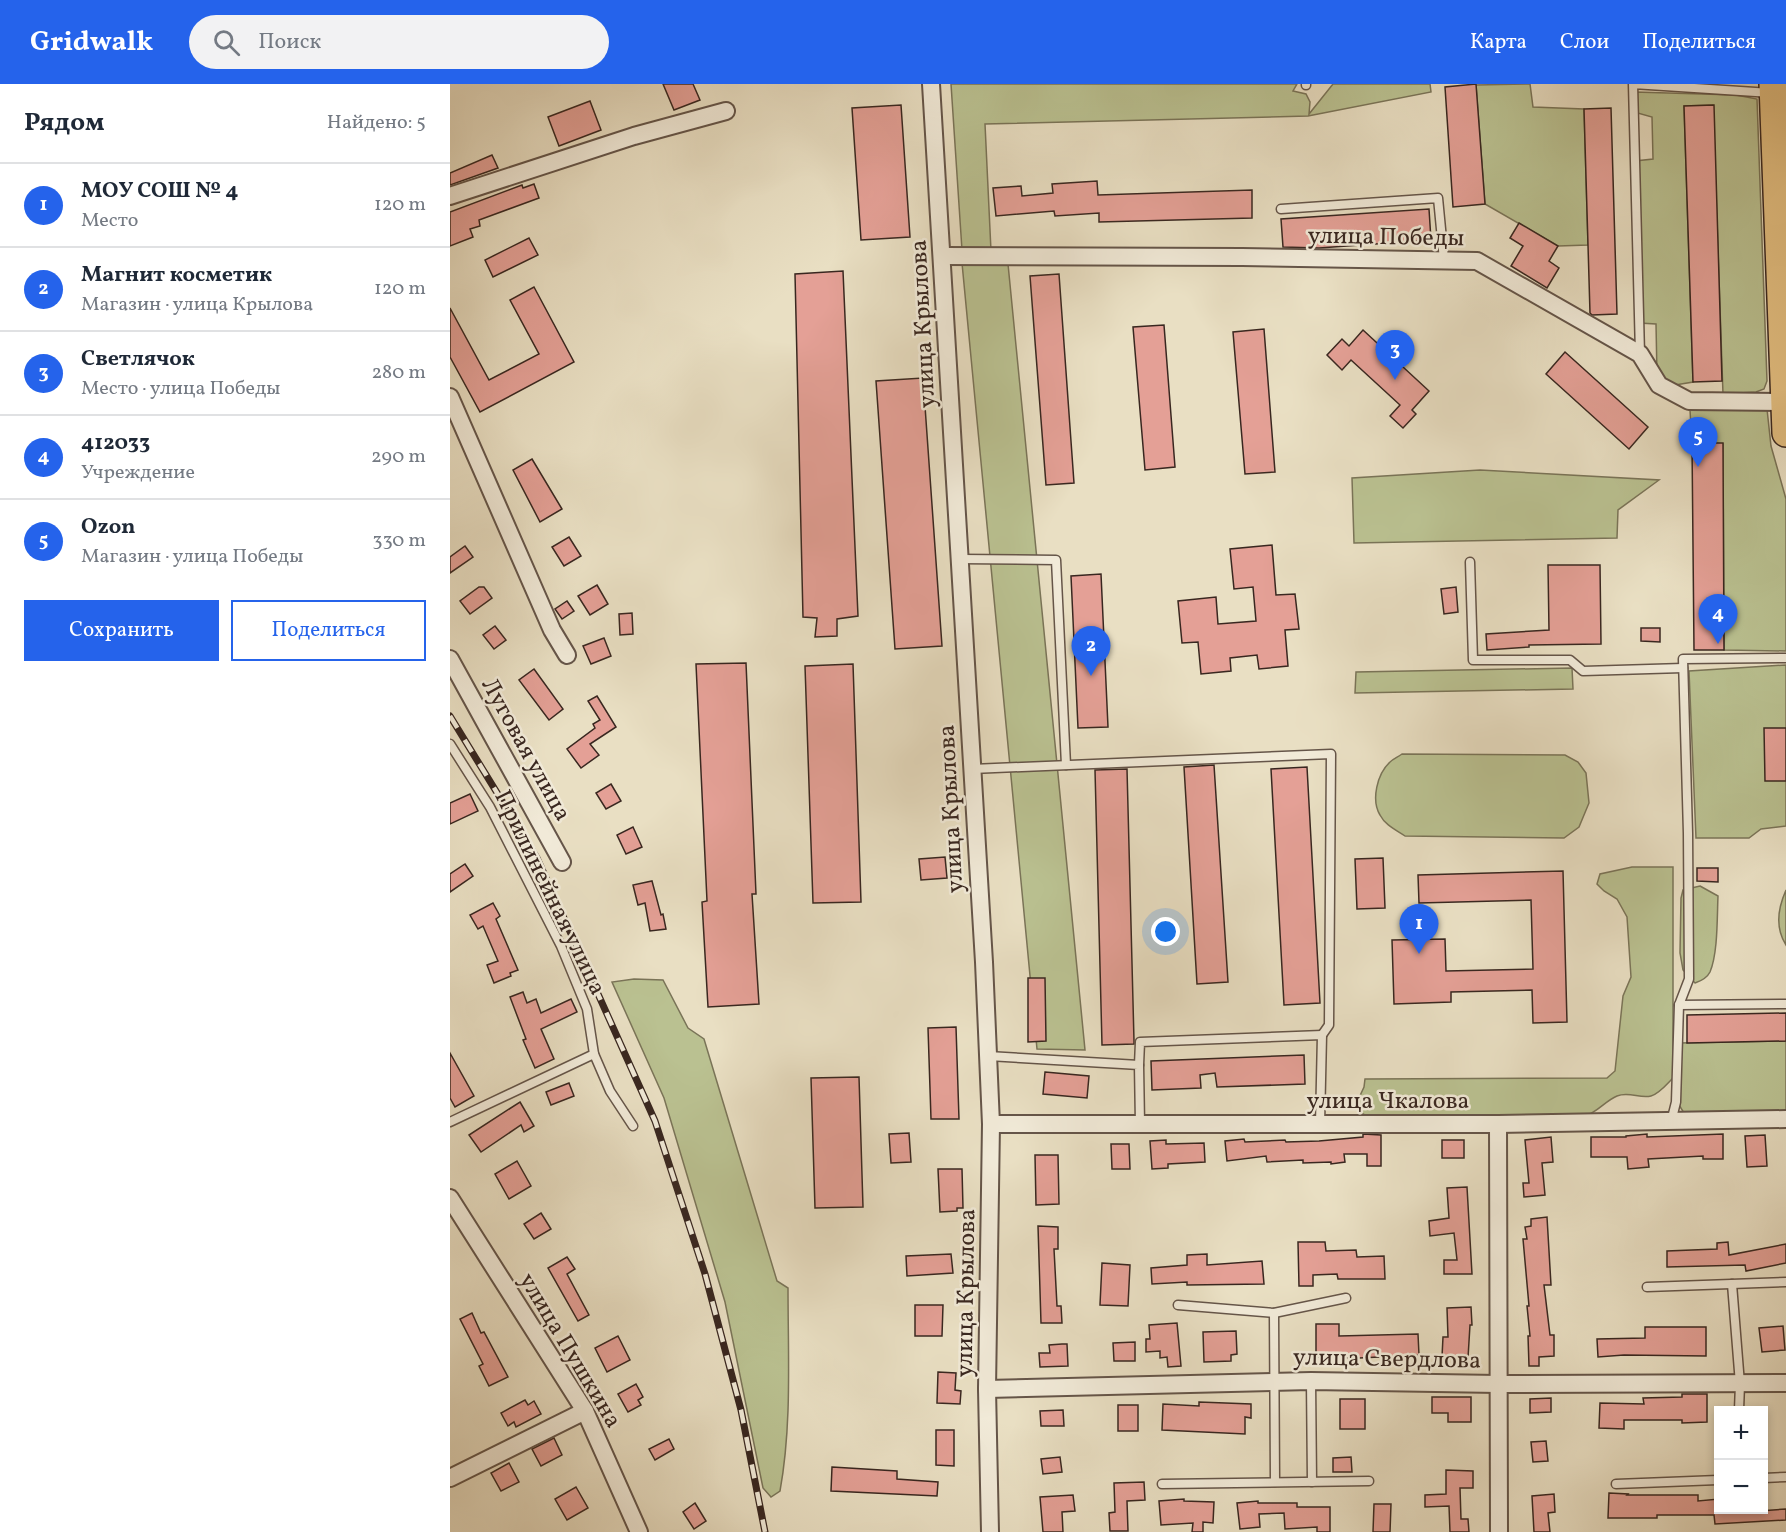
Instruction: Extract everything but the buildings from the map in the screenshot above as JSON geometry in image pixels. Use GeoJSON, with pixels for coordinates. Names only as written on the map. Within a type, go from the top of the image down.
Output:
{"type":"FeatureCollection","features":[{"type":"Feature","properties":{"kind":"main road"},"geometry":{"type":"LineString","coordinates":[[1773,88],[1786,433]]}},
{"type":"Feature","properties":{"kind":"street","name":"улица Крылова"},"geometry":{"type":"LineString","coordinates":[[932,84],[991,1124],[987,1389],[990,1532]]}},
{"type":"Feature","properties":{"kind":"street"},"geometry":{"type":"LineString","coordinates":[[450,196],[634,136],[726,111]]}},
{"type":"Feature","properties":{"kind":"street","name":"улица Победы"},"geometry":{"type":"LineString","coordinates":[[942,256],[1477,261],[1640,354],[1659,385],[1689,401],[1784,402]]}},
{"type":"Feature","properties":{"kind":"street"},"geometry":{"type":"LineString","coordinates":[[450,397],[552,630],[567,654]]}},
{"type":"Feature","properties":{"kind":"street","name":"Луговая улица"},"geometry":{"type":"LineString","coordinates":[[450,659],[562,862]]}},
{"type":"Feature","properties":{"kind":"street","name":"улица Чкалова"},"geometry":{"type":"LineString","coordinates":[[991,1124],[1498,1124],[1786,1119]]}},
{"type":"Feature","properties":{"kind":"street"},"geometry":{"type":"LineString","coordinates":[[1498,1124],[1499,1532]]}},
{"type":"Feature","properties":{"kind":"street","name":"улица Пушкина"},"geometry":{"type":"LineString","coordinates":[[450,1198],[585,1411],[639,1532]]}},
{"type":"Feature","properties":{"kind":"street","name":"улица Свердлова"},"geometry":{"type":"LineString","coordinates":[[987,1389],[1275,1381],[1498,1384],[1786,1383]]}},
{"type":"Feature","properties":{"kind":"street"},"geometry":{"type":"LineString","coordinates":[[450,1478],[585,1411]]}},
{"type":"Feature","properties":{"kind":"lane"},"geometry":{"type":"LineString","coordinates":[[1640,354],[1631,84],[1773,88]]}},
{"type":"Feature","properties":{"kind":"lane"},"geometry":{"type":"LineString","coordinates":[[1281,209],[1438,198],[1444,260]]}},
{"type":"Feature","properties":{"kind":"lane"},"geometry":{"type":"LineString","coordinates":[[960,559],[1056,560],[1066,765]]}},
{"type":"Feature","properties":{"kind":"lane"},"geometry":{"type":"LineString","coordinates":[[1470,562],[1473,660],[1569,660],[1583,671],[1683,668]]}},
{"type":"Feature","properties":{"kind":"lane"},"geometry":{"type":"LineString","coordinates":[[1671,1122],[1676,1102],[1678,1005],[1689,979],[1683,659],[1786,658]]}},
{"type":"Feature","properties":{"kind":"lane","name":"Прилинейная улица"},"geometry":{"type":"LineString","coordinates":[[450,744],[490,807],[561,946],[587,1009],[594,1054],[610,1091],[633,1126]]}},
{"type":"Feature","properties":{"kind":"lane"},"geometry":{"type":"LineString","coordinates":[[972,769],[1331,754],[1329,1025],[1322,1035],[1320,1124]]}},
{"type":"Feature","properties":{"kind":"lane"},"geometry":{"type":"LineString","coordinates":[[1678,1005],[1786,1004]]}},
{"type":"Feature","properties":{"kind":"lane"},"geometry":{"type":"LineString","coordinates":[[1140,1124],[1140,1042],[1322,1035]]}},
{"type":"Feature","properties":{"kind":"lane"},"geometry":{"type":"LineString","coordinates":[[450,1122],[594,1054]]}},
{"type":"Feature","properties":{"kind":"lane"},"geometry":{"type":"LineString","coordinates":[[988,1056],[1139,1065]]}},
{"type":"Feature","properties":{"kind":"lane"},"geometry":{"type":"LineString","coordinates":[[1647,1287],[1786,1282]]}},
{"type":"Feature","properties":{"kind":"lane"},"geometry":{"type":"LineString","coordinates":[[1731,1284],[1740,1384],[1739,1406]]}},
{"type":"Feature","properties":{"kind":"lane"},"geometry":{"type":"LineString","coordinates":[[1178,1305],[1274,1313],[1346,1298]]}},
{"type":"Feature","properties":{"kind":"lane"},"geometry":{"type":"LineString","coordinates":[[1274,1313],[1275,1482]]}},
{"type":"Feature","properties":{"kind":"lane"},"geometry":{"type":"LineString","coordinates":[[1311,1381],[1312,1482]]}},
{"type":"Feature","properties":{"kind":"lane"},"geometry":{"type":"LineString","coordinates":[[1768,1478],[1786,1477]]}},
{"type":"Feature","properties":{"kind":"lane"},"geometry":{"type":"LineString","coordinates":[[1616,1484],[1714,1480]]}},
{"type":"Feature","properties":{"kind":"lane"},"geometry":{"type":"LineString","coordinates":[[1162,1484],[1369,1481]]}},
{"type":"Feature","properties":{"kind":"green space"},"geometry":{"type":"Polygon","coordinates":[[[951,84],[1297,84],[1293,91],[1306,94],[1310,102],[1309,114],[1333,84],[1430,84],[1431,92],[1308,116],[985,124],[991,251],[962,250],[951,84]]]}},
{"type":"Feature","properties":{"kind":"green space"},"geometry":{"type":"Polygon","coordinates":[[[1530,84],[1533,107],[1584,109],[1588,245],[1558,246],[1485,204],[1476,85],[1530,84]]]}},
{"type":"Feature","properties":{"kind":"green space"},"geometry":{"type":"Polygon","coordinates":[[[1634,92],[1736,95],[1757,99],[1767,381],[1764,389],[1756,392],[1723,394],[1713,105],[1684,106],[1693,382],[1675,385],[1657,375],[1656,324],[1639,323],[1635,161],[1653,159],[1652,117],[1634,112],[1634,92]]]}},
{"type":"Feature","properties":{"kind":"green space"},"geometry":{"type":"Polygon","coordinates":[[[962,263],[1008,264],[1085,1050],[1037,1049],[962,263]]]}},
{"type":"Feature","properties":{"kind":"green space"},"geometry":{"type":"Polygon","coordinates":[[[1767,409],[1771,446],[1786,499],[1786,651],[1724,650],[1723,444],[1692,443],[1690,410],[1767,409]]]}},
{"type":"Feature","properties":{"kind":"green space"},"geometry":{"type":"Polygon","coordinates":[[[1480,470],[1659,480],[1618,510],[1617,538],[1354,543],[1352,478],[1480,470]]]}},
{"type":"Feature","properties":{"kind":"green space"},"geometry":{"type":"Polygon","coordinates":[[[1786,665],[1786,826],[1761,829],[1749,838],[1696,838],[1689,671],[1786,665]]]}},
{"type":"Feature","properties":{"kind":"green space"},"geometry":{"type":"Polygon","coordinates":[[[1572,668],[1573,689],[1355,693],[1356,672],[1572,668]]]}},
{"type":"Feature","properties":{"kind":"green space"},"geometry":{"type":"Polygon","coordinates":[[[1402,754],[1565,755],[1578,762],[1586,773],[1589,803],[1579,827],[1564,838],[1405,836],[1385,822],[1377,809],[1376,802],[1377,787],[1385,767],[1402,754]]]}},
{"type":"Feature","properties":{"kind":"green space"},"geometry":{"type":"Polygon","coordinates":[[[1632,867],[1673,867],[1673,1078],[1663,1088],[1651,1096],[1626,1094],[1617,1096],[1585,1116],[1367,1116],[1361,1113],[1358,1100],[1365,1079],[1607,1078],[1615,1071],[1623,996],[1631,977],[1627,917],[1617,899],[1597,884],[1600,874],[1632,867]]]}},
{"type":"Feature","properties":{"kind":"green space"},"geometry":{"type":"Polygon","coordinates":[[[1700,886],[1718,896],[1717,935],[1710,972],[1704,979],[1695,983],[1683,970],[1680,953],[1681,898],[1683,890],[1700,886]]]}},
{"type":"Feature","properties":{"kind":"green space"},"geometry":{"type":"Polygon","coordinates":[[[1786,890],[1786,945],[1780,932],[1779,918],[1786,890]]]}},
{"type":"Feature","properties":{"kind":"green space"},"geometry":{"type":"Polygon","coordinates":[[[634,979],[663,980],[688,1028],[704,1039],[777,1281],[788,1288],[788,1390],[784,1466],[780,1491],[771,1497],[763,1488],[725,1302],[664,1098],[612,982],[634,979]]]}},
{"type":"Feature","properties":{"kind":"green space"},"geometry":{"type":"Polygon","coordinates":[[[1786,1041],[1786,1112],[1684,1113],[1679,1105],[1679,1043],[1786,1041]]]}},
{"type":"Feature","properties":{"kind":"railway"},"geometry":{"type":"LineString","coordinates":[[450,716],[537,858],[655,1121],[705,1274],[741,1410],[765,1532]]}},
{"type":"Feature","properties":{"kind":"place","name":"Светлячок"},"geometry":{"type":"Point","coordinates":[1395,380]}},
{"type":"Feature","properties":{"kind":"place","name":"Ozon"},"geometry":{"type":"Point","coordinates":[1698,467]}},
{"type":"Feature","properties":{"kind":"place","name":"412033"},"geometry":{"type":"Point","coordinates":[1718,644]}},
{"type":"Feature","properties":{"kind":"place","name":"Магнит косметик"},"geometry":{"type":"Point","coordinates":[1091,676]}},
{"type":"Feature","properties":{"kind":"place","name":"МОУ СОШ № 4"},"geometry":{"type":"Point","coordinates":[1419,954]}}]}
